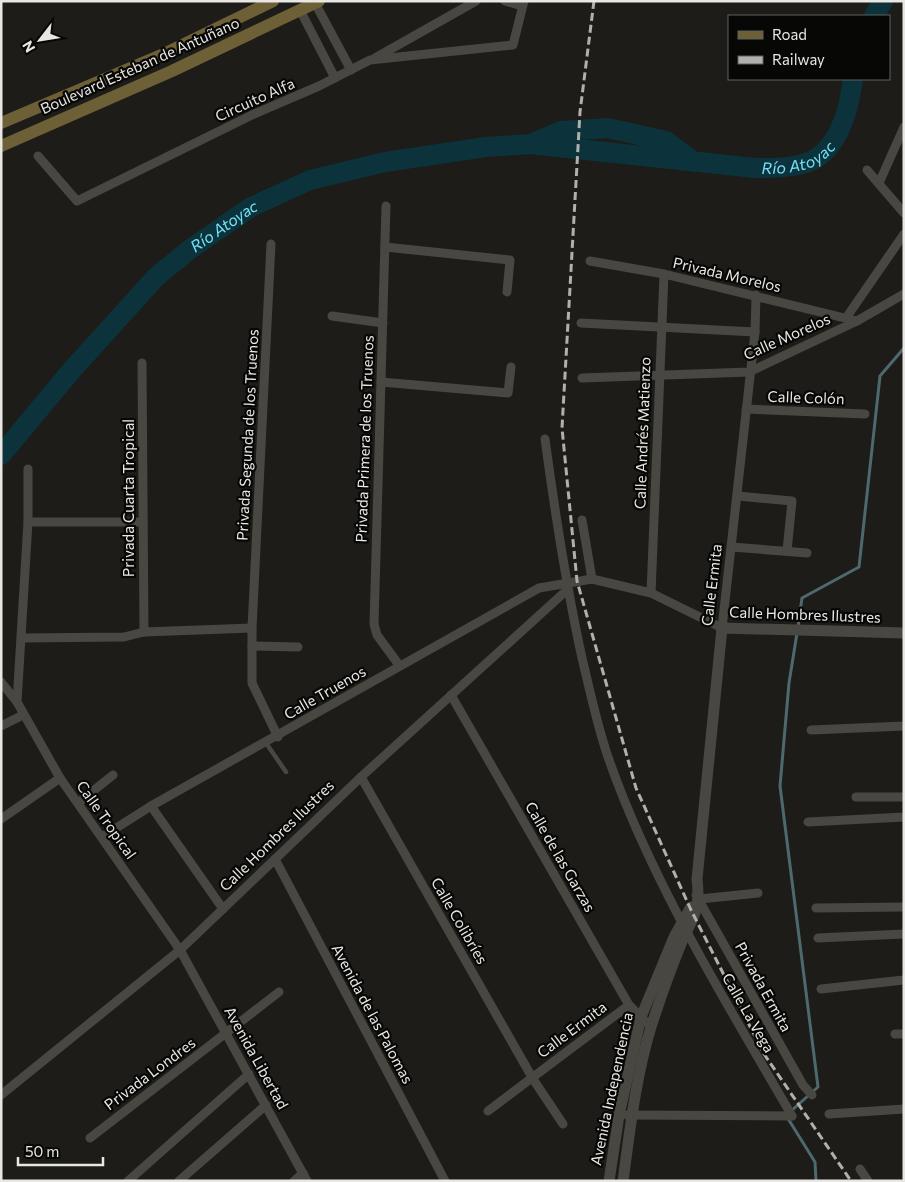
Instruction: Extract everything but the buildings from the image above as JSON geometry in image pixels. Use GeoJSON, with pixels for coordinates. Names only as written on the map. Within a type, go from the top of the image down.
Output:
{"type":"FeatureCollection","features":[{"type":"Feature","properties":{"kind":"main road","name":"Boulevard Esteban de Antuñano"},"geometry":{"type":"LineString","coordinates":[[1,123],[166,53],[273,1]]}},
{"type":"Feature","properties":{"kind":"main road","name":"Boulevard Esteban de Antuñano"},"geometry":{"type":"LineString","coordinates":[[1,146],[172,71],[317,2]]}},
{"type":"Feature","properties":{"kind":"street"},"geometry":{"type":"LineString","coordinates":[[370,60],[476,1]]}},
{"type":"Feature","properties":{"kind":"street"},"geometry":{"type":"LineString","coordinates":[[505,1],[523,4]]}},
{"type":"Feature","properties":{"kind":"street"},"geometry":{"type":"LineString","coordinates":[[317,2],[350,70]]}},
{"type":"Feature","properties":{"kind":"street","name":"Circuito Alfa"},"geometry":{"type":"LineString","coordinates":[[38,156],[77,201],[252,115],[335,78],[370,60],[513,45],[523,4]]}},
{"type":"Feature","properties":{"kind":"street"},"geometry":{"type":"LineString","coordinates":[[300,10],[335,78]]}},
{"type":"Feature","properties":{"kind":"street"},"geometry":{"type":"LineString","coordinates":[[878,184],[904,127]]}},
{"type":"Feature","properties":{"kind":"street"},"geometry":{"type":"LineString","coordinates":[[867,170],[904,212]]}},
{"type":"Feature","properties":{"kind":"street","name":"Privada Primera de los Truenos"},"geometry":{"type":"LineString","coordinates":[[386,206],[374,624],[377,635],[399,665]]}},
{"type":"Feature","properties":{"kind":"street"},"geometry":{"type":"LineString","coordinates":[[846,318],[904,234]]}},
{"type":"Feature","properties":{"kind":"street","name":"Privada Segunda de los Truenos"},"geometry":{"type":"LineString","coordinates":[[271,244],[252,628],[252,683],[278,737]]}},
{"type":"Feature","properties":{"kind":"street"},"geometry":{"type":"LineString","coordinates":[[385,247],[510,260],[507,292]]}},
{"type":"Feature","properties":{"kind":"street","name":"Privada Morelos"},"geometry":{"type":"LineString","coordinates":[[590,261],[664,274],[857,320]]}},
{"type":"Feature","properties":{"kind":"street","name":"Calle Andrés Matienzo"},"geometry":{"type":"LineString","coordinates":[[651,594],[664,274]]}},
{"type":"Feature","properties":{"kind":"street","name":"Calle Morelos"},"geometry":{"type":"LineString","coordinates":[[582,378],[659,373],[749,372],[857,320],[904,294]]}},
{"type":"Feature","properties":{"kind":"street","name":"Calle Ermita"},"geometry":{"type":"LineString","coordinates":[[696,895],[722,628],[738,496],[749,372],[755,332],[756,295]]}},
{"type":"Feature","properties":{"kind":"street"},"geometry":{"type":"LineString","coordinates":[[332,316],[383,323]]}},
{"type":"Feature","properties":{"kind":"street"},"geometry":{"type":"LineString","coordinates":[[581,323],[755,332]]}},
{"type":"Feature","properties":{"kind":"street","name":"Privada Cuarta Tropical"},"geometry":{"type":"LineString","coordinates":[[142,363],[144,632]]}},
{"type":"Feature","properties":{"kind":"street"},"geometry":{"type":"LineString","coordinates":[[381,382],[508,393],[511,367]]}},
{"type":"Feature","properties":{"kind":"street","name":"Calle Colón"},"geometry":{"type":"LineString","coordinates":[[746,409],[866,414]]}},
{"type":"Feature","properties":{"kind":"street","name":"Calle La Vega"},"geometry":{"type":"LineString","coordinates":[[545,439],[566,586],[591,696],[608,757],[642,839],[685,928],[792,1116],[632,1114]]}},
{"type":"Feature","properties":{"kind":"street","name":"Calle Tropical"},"geometry":{"type":"LineString","coordinates":[[17,702],[28,522],[28,469]]}},
{"type":"Feature","properties":{"kind":"street"},"geometry":{"type":"LineString","coordinates":[[738,496],[792,501],[787,551]]}},
{"type":"Feature","properties":{"kind":"street"},"geometry":{"type":"LineString","coordinates":[[582,520],[592,579]]}},
{"type":"Feature","properties":{"kind":"street"},"geometry":{"type":"LineString","coordinates":[[28,522],[142,522]]}},
{"type":"Feature","properties":{"kind":"street"},"geometry":{"type":"LineString","coordinates":[[732,547],[807,553]]}},
{"type":"Feature","properties":{"kind":"street","name":"Calle Hombres Ilustres"},"geometry":{"type":"LineString","coordinates":[[1,1095],[180,950],[361,777],[566,586],[592,579],[651,594],[722,628],[904,634]]}},
{"type":"Feature","properties":{"kind":"street","name":"Calle Truenos"},"geometry":{"type":"LineString","coordinates":[[102,837],[151,806],[278,737],[399,665],[539,588],[566,586]]}},
{"type":"Feature","properties":{"kind":"street"},"geometry":{"type":"LineString","coordinates":[[22,638],[124,637],[144,632],[252,628]]}},
{"type":"Feature","properties":{"kind":"street"},"geometry":{"type":"LineString","coordinates":[[252,646],[298,647]]}},
{"type":"Feature","properties":{"kind":"street","name":"Calle Tropical"},"geometry":{"type":"LineString","coordinates":[[1,682],[17,702],[60,778],[180,950]]}},
{"type":"Feature","properties":{"kind":"street","name":"Calle de las Garzas"},"geometry":{"type":"LineString","coordinates":[[451,695],[629,1006],[651,1027]]}},
{"type":"Feature","properties":{"kind":"street"},"geometry":{"type":"LineString","coordinates":[[1,726],[23,715]]}},
{"type":"Feature","properties":{"kind":"street"},"geometry":{"type":"LineString","coordinates":[[812,730],[904,726]]}},
{"type":"Feature","properties":{"kind":"street"},"geometry":{"type":"LineString","coordinates":[[78,803],[113,775]]}},
{"type":"Feature","properties":{"kind":"street","name":"Calle Colibríes"},"geometry":{"type":"LineString","coordinates":[[361,777],[533,1079],[563,1124]]}},
{"type":"Feature","properties":{"kind":"street"},"geometry":{"type":"LineString","coordinates":[[1,819],[60,778]]}},
{"type":"Feature","properties":{"kind":"street"},"geometry":{"type":"LineString","coordinates":[[856,797],[904,796]]}},
{"type":"Feature","properties":{"kind":"street"},"geometry":{"type":"LineString","coordinates":[[151,806],[223,909]]}},
{"type":"Feature","properties":{"kind":"street"},"geometry":{"type":"LineString","coordinates":[[808,822],[904,817]]}},
{"type":"Feature","properties":{"kind":"street","name":"Avenida de las Palomas"},"geometry":{"type":"LineString","coordinates":[[275,859],[445,1181]]}},
{"type":"Feature","properties":{"kind":"street"},"geometry":{"type":"LineString","coordinates":[[685,928],[696,895],[758,893]]}},
{"type":"Feature","properties":{"kind":"street","name":"Privada Ermita"},"geometry":{"type":"LineString","coordinates":[[696,895],[803,1085],[812,1095]]}},
{"type":"Feature","properties":{"kind":"street"},"geometry":{"type":"LineString","coordinates":[[816,908],[904,906]]}},
{"type":"Feature","properties":{"kind":"street","name":"Avenida Independencia"},"geometry":{"type":"LineString","coordinates":[[609,1181],[619,1115],[641,1017],[674,937],[685,928]]}},
{"type":"Feature","properties":{"kind":"street","name":"Avenida Independencia"},"geometry":{"type":"LineString","coordinates":[[623,1181],[632,1114],[651,1027],[682,942],[685,928]]}},
{"type":"Feature","properties":{"kind":"street"},"geometry":{"type":"LineString","coordinates":[[818,938],[904,934]]}},
{"type":"Feature","properties":{"kind":"street","name":"Avenida Libertad"},"geometry":{"type":"LineString","coordinates":[[180,950],[305,1177]]}},
{"type":"Feature","properties":{"kind":"street"},"geometry":{"type":"LineString","coordinates":[[821,989],[904,980]]}},
{"type":"Feature","properties":{"kind":"street","name":"Privada Londres"},"geometry":{"type":"LineString","coordinates":[[90,1138],[183,1064],[227,1034],[278,992]]}},
{"type":"Feature","properties":{"kind":"street","name":"Calle Ermita"},"geometry":{"type":"LineString","coordinates":[[488,1111],[629,1006]]}},
{"type":"Feature","properties":{"kind":"street"},"geometry":{"type":"LineString","coordinates":[[128,1181],[249,1074]]}},
{"type":"Feature","properties":{"kind":"street"},"geometry":{"type":"LineString","coordinates":[[179,1181],[266,1105]]}},
{"type":"Feature","properties":{"kind":"street"},"geometry":{"type":"LineString","coordinates":[[829,1114],[904,1109]]}},
{"type":"Feature","properties":{"kind":"street"},"geometry":{"type":"LineString","coordinates":[[619,1115],[632,1114]]}},
{"type":"Feature","properties":{"kind":"street"},"geometry":{"type":"LineString","coordinates":[[860,1169],[868,1181]]}},
{"type":"Feature","properties":{"kind":"street"},"geometry":{"type":"LineString","coordinates":[[294,1181],[305,1177]]}},
{"type":"Feature","properties":{"kind":"lane"},"geometry":{"type":"LineString","coordinates":[[266,743],[286,772]]}},
{"type":"Feature","properties":{"kind":"waterway","name":"Río Atoyac"},"geometry":{"type":"LineString","coordinates":[[875,15],[883,1]]}},
{"type":"Feature","properties":{"kind":"waterway","name":"Río Atoyac"},"geometry":{"type":"LineString","coordinates":[[1,455],[71,371],[156,277],[189,250],[251,207],[310,180],[385,162],[486,147],[530,144],[755,168],[793,166],[806,163],[817,157],[827,149],[834,139],[845,116],[853,80]]}},
{"type":"Feature","properties":{"kind":"waterway","name":"Río Atoyac"},"geometry":{"type":"LineString","coordinates":[[531,144],[561,131],[608,128],[666,141],[694,162]]}},
{"type":"Feature","properties":{"kind":"waterway"},"geometry":{"type":"LineString","coordinates":[[798,627],[802,598],[859,567],[880,376],[904,348]]}},
{"type":"Feature","properties":{"kind":"waterway"},"geometry":{"type":"LineString","coordinates":[[791,1111],[818,1087],[780,786],[789,683],[797,633]]}},
{"type":"Feature","properties":{"kind":"waterway"},"geometry":{"type":"LineString","coordinates":[[787,1117],[815,1162],[816,1181]]}},
{"type":"Feature","properties":{"kind":"railway"},"geometry":{"type":"LineString","coordinates":[[594,1],[580,112],[562,428],[577,581],[636,788],[691,910],[764,1054],[851,1181]]}}]}
